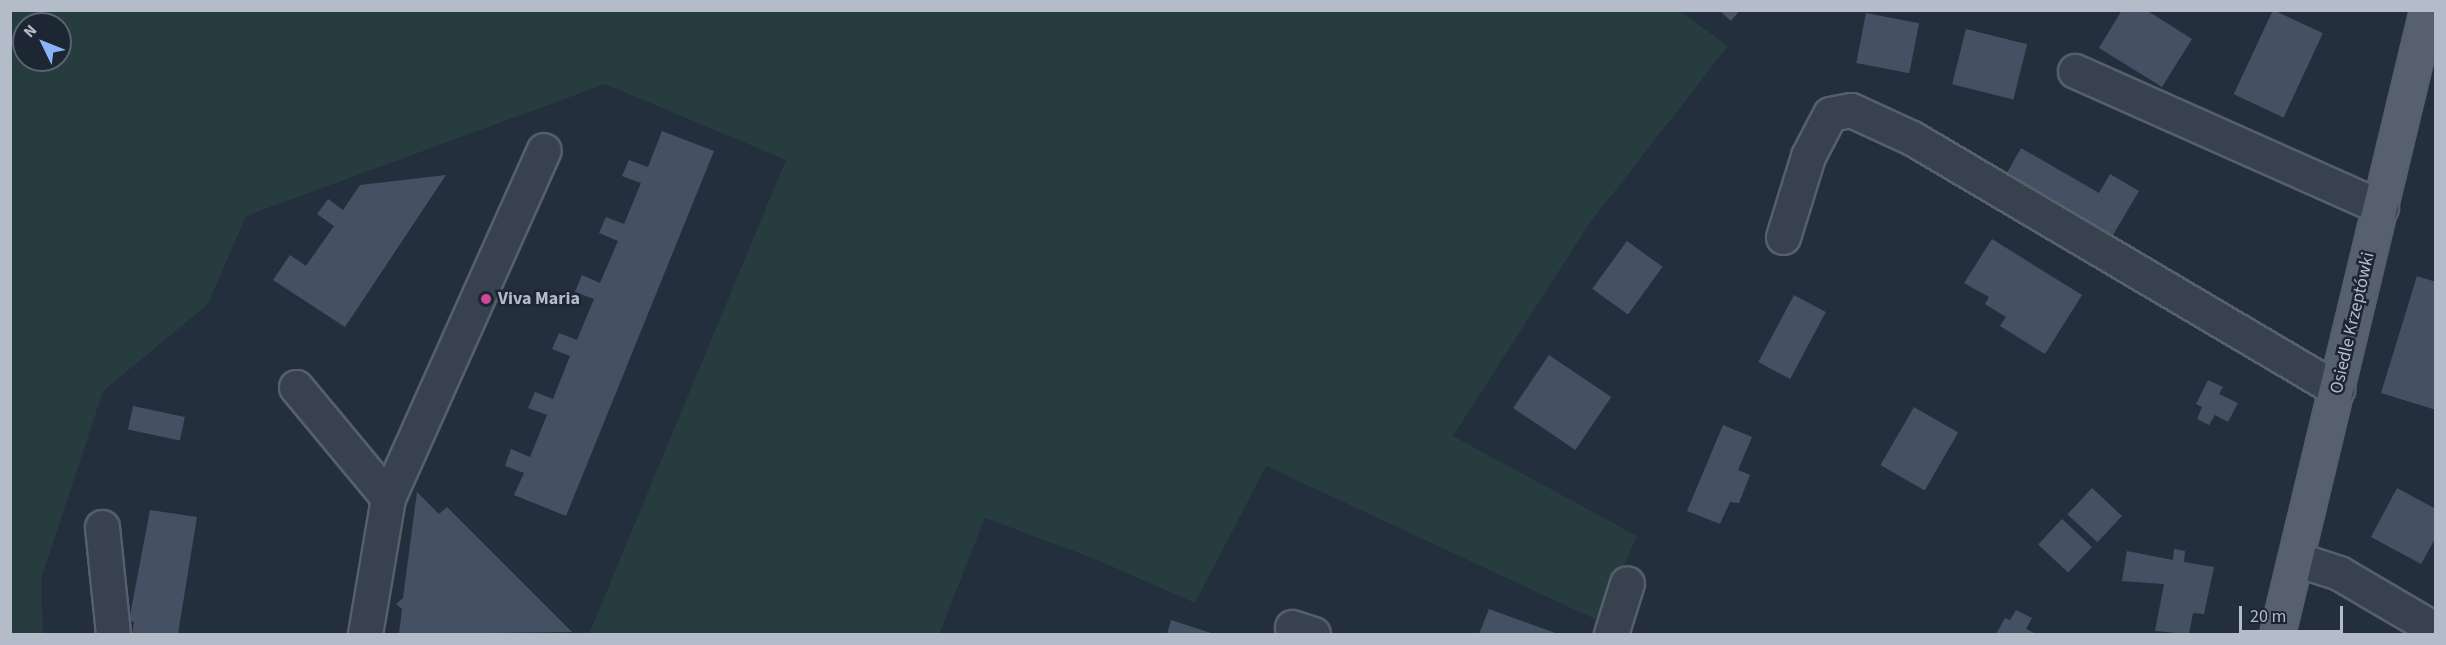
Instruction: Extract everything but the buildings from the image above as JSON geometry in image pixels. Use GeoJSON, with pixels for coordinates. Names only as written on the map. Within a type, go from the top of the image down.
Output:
{"type":"FeatureCollection","features":[{"type":"Feature","properties":{"kind":"main road","name":"Osiedle Krzeptówki"},"geometry":{"type":"LineString","coordinates":[[2277,634],[2427,10]]}},
{"type":"Feature","properties":{"kind":"lane"},"geometry":{"type":"LineString","coordinates":[[2075,71],[2381,207]]}},
{"type":"Feature","properties":{"kind":"lane"},"geometry":{"type":"LineString","coordinates":[[1783,237],[1808,156],[1830,114],[1851,110],[1912,138],[2337,389]]}},
{"type":"Feature","properties":{"kind":"lane"},"geometry":{"type":"LineString","coordinates":[[365,634],[388,498],[544,150]]}},
{"type":"Feature","properties":{"kind":"lane"},"geometry":{"type":"LineString","coordinates":[[296,387],[388,498]]}},
{"type":"Feature","properties":{"kind":"lane"},"geometry":{"type":"LineString","coordinates":[[102,527],[113,634]]}},
{"type":"Feature","properties":{"kind":"lane"},"geometry":{"type":"LineString","coordinates":[[2296,559],[2339,573],[2436,630]]}},
{"type":"Feature","properties":{"kind":"lane"},"geometry":{"type":"LineString","coordinates":[[1611,634],[1627,583]]}},
{"type":"Feature","properties":{"kind":"green space"},"geometry":{"type":"Polygon","coordinates":[[[1678,10],[1728,46],[1589,224],[1453,436],[1637,536],[1599,621],[1266,466],[1195,603],[1095,559],[985,518],[939,634],[589,634],[786,160],[605,84],[246,216],[208,304],[103,391],[41,579],[43,634],[11,634],[10,11],[1678,10]]]}},
{"type":"Feature","properties":{"kind":"place","name":"Viva Maria"},"geometry":{"type":"Point","coordinates":[486,299]}}]}
